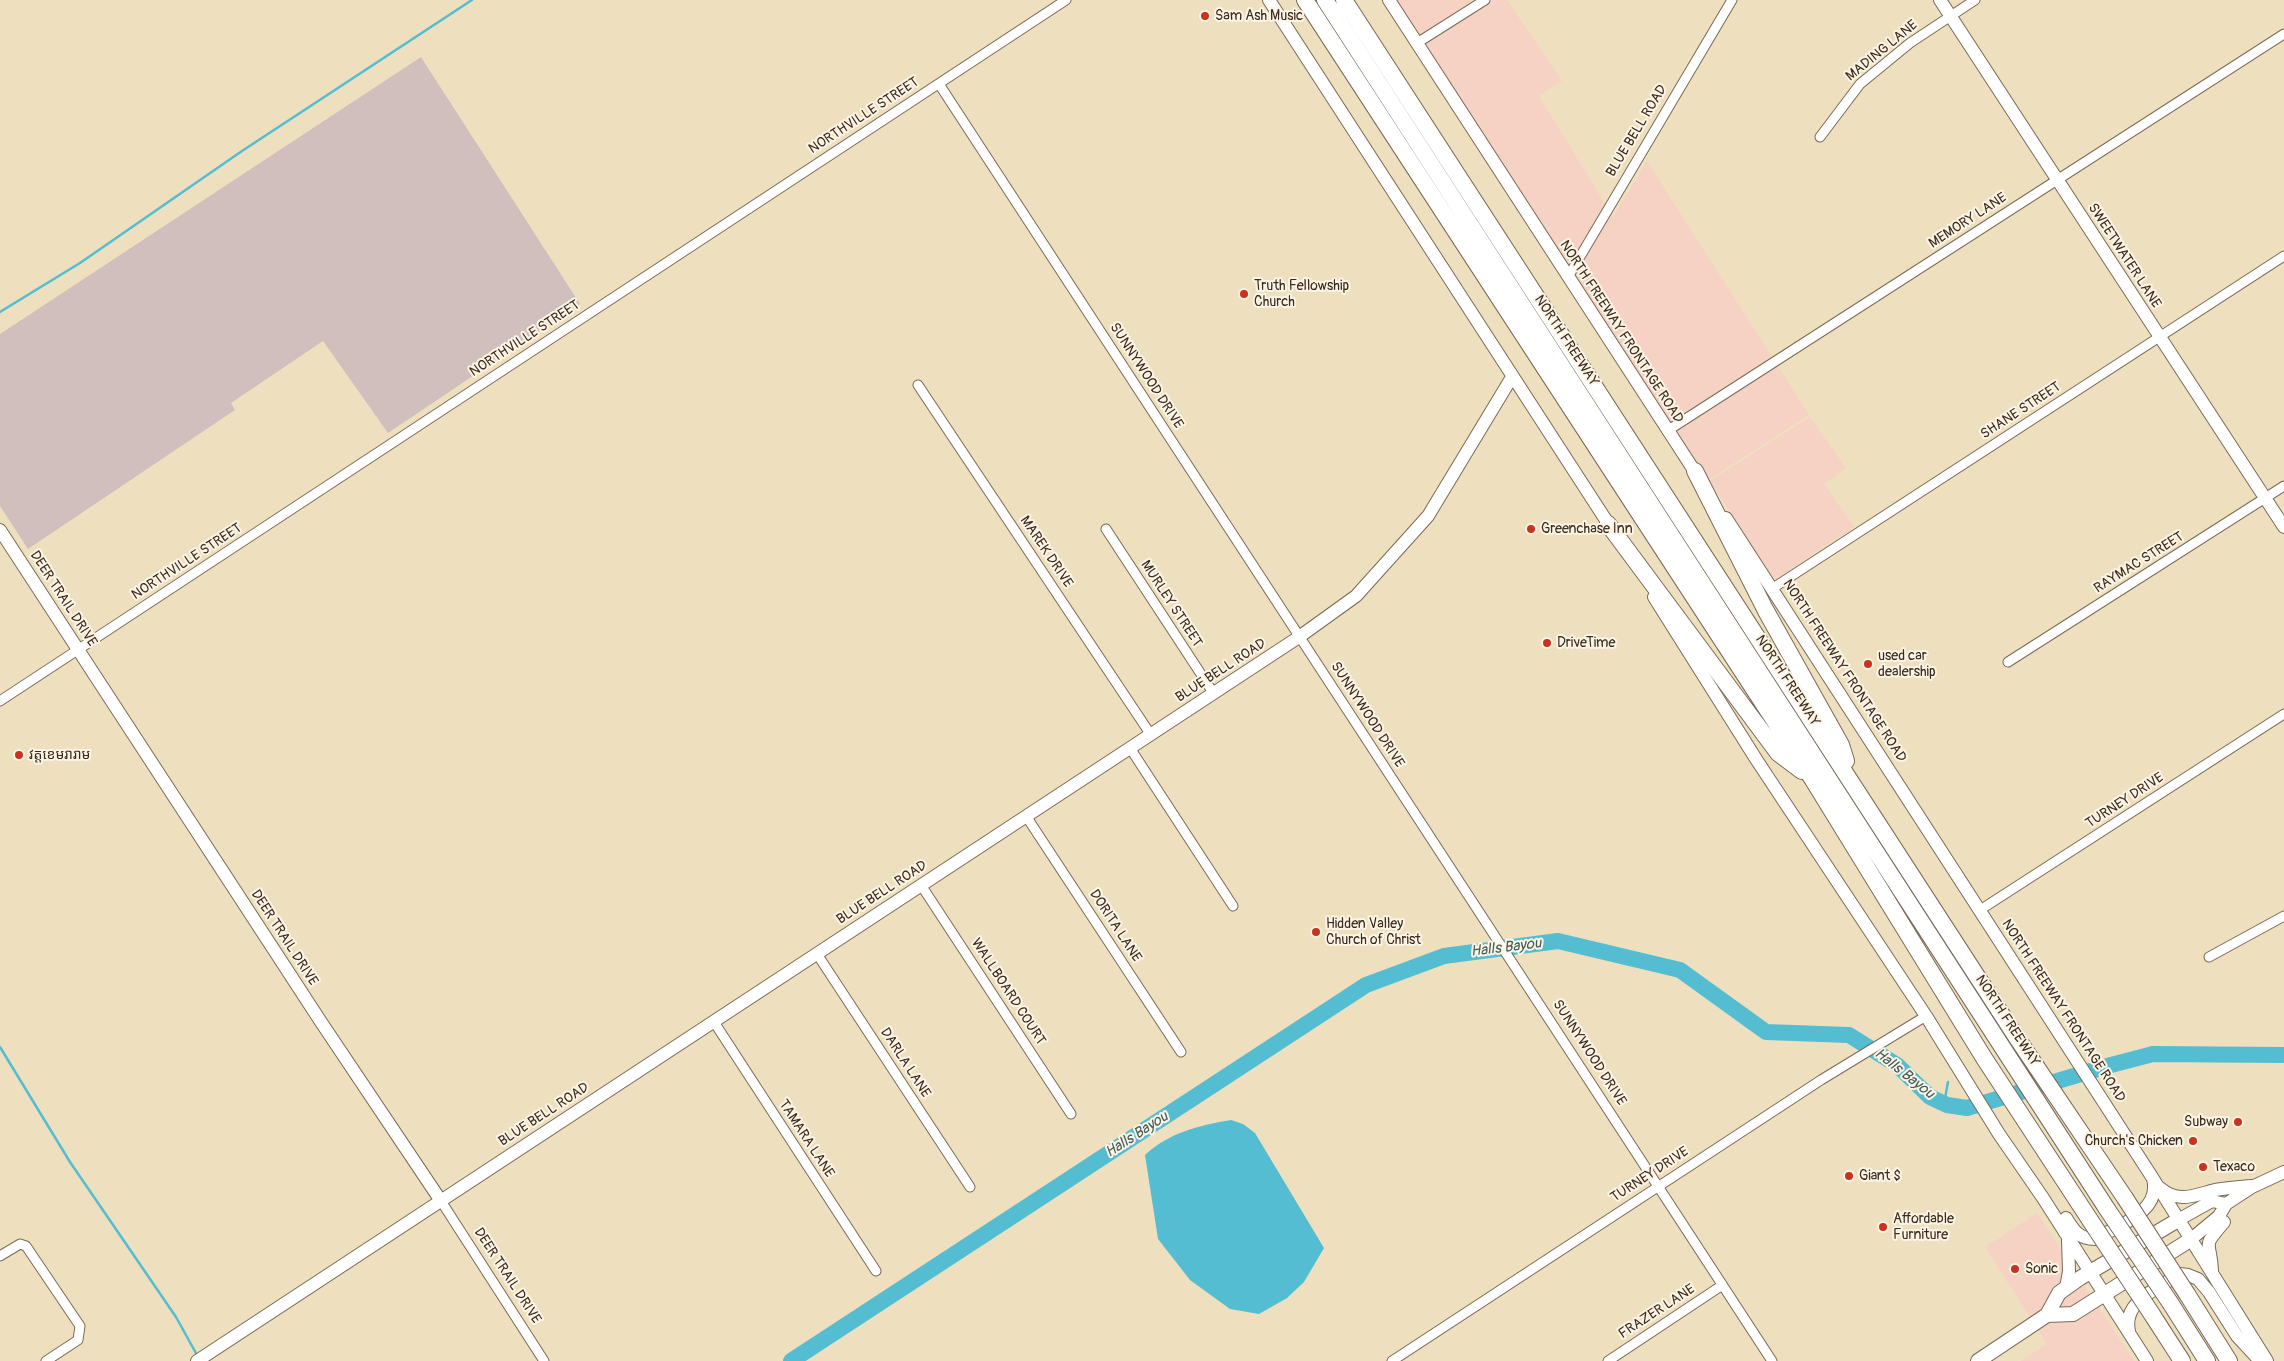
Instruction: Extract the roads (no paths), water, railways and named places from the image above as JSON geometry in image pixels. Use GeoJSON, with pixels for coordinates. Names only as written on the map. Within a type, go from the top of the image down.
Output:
{"type":"FeatureCollection","features":[{"type":"Feature","properties":{"kind":"highway"},"geometry":{"type":"LineString","coordinates":[[1305,0],[1813,780],[1984,1058],[2182,1361]]}},
{"type":"Feature","properties":{"kind":"highway","name":"NORTH FREEWAY"},"geometry":{"type":"LineString","coordinates":[[1325,0],[2107,1210],[2208,1361]]}},
{"type":"Feature","properties":{"kind":"highway","name":"NORTH FREEWAY"},"geometry":{"type":"LineString","coordinates":[[1344,0],[1853,782],[2017,1038],[2125,1198],[2229,1361]]}},
{"type":"Feature","properties":{"kind":"highway"},"geometry":{"type":"LineString","coordinates":[[1695,471],[1766,611],[1842,745],[1853,782]]}},
{"type":"Feature","properties":{"kind":"highway"},"geometry":{"type":"LineString","coordinates":[[1608,524],[1778,753],[1813,780]]}},
{"type":"Feature","properties":{"kind":"main road"},"geometry":{"type":"LineString","coordinates":[[1269,0],[1608,524],[1756,759],[1926,1016],[1999,1134],[2068,1237],[2147,1361]]}},
{"type":"Feature","properties":{"kind":"main road","name":"NORTH FREEWAY FRONTAGE ROAD"},"geometry":{"type":"LineString","coordinates":[[1389,0],[1667,431],[1773,588],[2155,1182],[2267,1361]]}},
{"type":"Feature","properties":{"kind":"main road","name":"SWEETWATER LANE"},"geometry":{"type":"LineString","coordinates":[[1940,0],[2284,527]]}},
{"type":"Feature","properties":{"kind":"main road","name":"BLUE BELL ROAD"},"geometry":{"type":"LineString","coordinates":[[197,1361],[921,884],[1214,694],[1300,637],[1356,596],[1428,516],[1487,415],[1512,377]]}},
{"type":"Feature","properties":{"kind":"main road","name":"DEER TRAIL DRIVE"},"geometry":{"type":"LineString","coordinates":[[0,530],[321,1022],[442,1201]]}},
{"type":"Feature","properties":{"kind":"main road"},"geometry":{"type":"LineString","coordinates":[[1999,1134],[2038,1176],[2073,1229],[2079,1236],[2086,1239],[2095,1239],[2144,1210],[2153,1198],[2155,1182]]}},
{"type":"Feature","properties":{"kind":"main road"},"geometry":{"type":"LineString","coordinates":[[2047,1314],[2073,1314],[2190,1240],[2219,1216],[2226,1204],[2284,1172]]}},
{"type":"Feature","properties":{"kind":"main road"},"geometry":{"type":"LineString","coordinates":[[2155,1182],[2171,1196],[2186,1198],[2214,1191],[2252,1188]]}},
{"type":"Feature","properties":{"kind":"main road"},"geometry":{"type":"LineString","coordinates":[[2213,1276],[2208,1244],[2213,1232],[2222,1225],[2252,1188]]}},
{"type":"Feature","properties":{"kind":"main road"},"geometry":{"type":"LineString","coordinates":[[1978,1361],[2047,1314],[2059,1293],[2090,1272],[2212,1201],[2226,1204]]}},
{"type":"Feature","properties":{"kind":"main road"},"geometry":{"type":"LineString","coordinates":[[2066,1288],[2070,1270],[2068,1237]]}},
{"type":"Feature","properties":{"kind":"main road"},"geometry":{"type":"LineString","coordinates":[[2129,1331],[2128,1318],[2133,1305],[2180,1274],[2188,1274],[2198,1279],[2209,1292],[2237,1336],[2260,1361]]}},
{"type":"Feature","properties":{"kind":"street","name":"NORTHVILLE STREET"},"geometry":{"type":"LineString","coordinates":[[0,701],[1066,0]]}},
{"type":"Feature","properties":{"kind":"street"},"geometry":{"type":"LineString","coordinates":[[1417,43],[1485,0]]}},
{"type":"Feature","properties":{"kind":"street","name":"BLUE BELL ROAD"},"geometry":{"type":"LineString","coordinates":[[1568,277],[1732,0]]}},
{"type":"Feature","properties":{"kind":"street","name":"MADING LANE"},"geometry":{"type":"LineString","coordinates":[[1820,137],[1860,84],[1910,43],[1976,0]]}},
{"type":"Feature","properties":{"kind":"street","name":"MEMORY LANE"},"geometry":{"type":"LineString","coordinates":[[1667,431],[2284,34]]}},
{"type":"Feature","properties":{"kind":"street","name":"SUNNYWOOD DRIVE"},"geometry":{"type":"LineString","coordinates":[[939,84],[1659,1186],[1721,1286],[1772,1361]]}},
{"type":"Feature","properties":{"kind":"street","name":"SHANE STREET"},"geometry":{"type":"LineString","coordinates":[[1773,588],[2284,256]]}},
{"type":"Feature","properties":{"kind":"street","name":"MAREK DRIVE"},"geometry":{"type":"LineString","coordinates":[[918,385],[1151,734]]}},
{"type":"Feature","properties":{"kind":"street","name":"RAYMAC STREET"},"geometry":{"type":"LineString","coordinates":[[2008,662],[2284,486]]}},
{"type":"Feature","properties":{"kind":"street","name":"MURLEY STREET"},"geometry":{"type":"LineString","coordinates":[[1106,529],[1214,694]]}},
{"type":"Feature","properties":{"kind":"street","name":"TURNEY DRIVE"},"geometry":{"type":"LineString","coordinates":[[1980,910],[2284,714]]}},
{"type":"Feature","properties":{"kind":"street"},"geometry":{"type":"LineString","coordinates":[[1130,748],[1233,906]]}},
{"type":"Feature","properties":{"kind":"street","name":"DORITA LANE"},"geometry":{"type":"LineString","coordinates":[[1026,816],[1181,1052]]}},
{"type":"Feature","properties":{"kind":"street","name":"WALLBOARD COURT"},"geometry":{"type":"LineString","coordinates":[[921,884],[1071,1114]]}},
{"type":"Feature","properties":{"kind":"street"},"geometry":{"type":"LineString","coordinates":[[2209,957],[2284,916]]}},
{"type":"Feature","properties":{"kind":"street","name":"DARLA LANE"},"geometry":{"type":"LineString","coordinates":[[817,954],[970,1187]]}},
{"type":"Feature","properties":{"kind":"street","name":"TURNEY DRIVE"},"geometry":{"type":"LineString","coordinates":[[1392,1361],[1846,1064],[1926,1016]]}},
{"type":"Feature","properties":{"kind":"street","name":"TAMARA LANE"},"geometry":{"type":"LineString","coordinates":[[714,1022],[876,1271]]}},
{"type":"Feature","properties":{"kind":"street","name":"DEER TRAIL DRIVE"},"geometry":{"type":"LineString","coordinates":[[442,1201],[544,1361]]}},
{"type":"Feature","properties":{"kind":"street"},"geometry":{"type":"LineString","coordinates":[[0,1256],[20,1244],[26,1246],[80,1326],[78,1340],[46,1361]]}},
{"type":"Feature","properties":{"kind":"street","name":"FRAZER LANE"},"geometry":{"type":"LineString","coordinates":[[1608,1361],[1721,1286]]}},
{"type":"Feature","properties":{"kind":"water"},"geometry":{"type":"Polygon","coordinates":[[[1231,1120],[1243,1124],[1255,1133],[1324,1248],[1304,1282],[1287,1298],[1259,1314],[1230,1309],[1190,1280],[1158,1239],[1145,1155],[1164,1141],[1185,1131],[1231,1120]]]}},
{"type":"Feature","properties":{"kind":"waterway"},"geometry":{"type":"LineString","coordinates":[[0,312],[80,263],[242,151],[472,0]]}},
{"type":"Feature","properties":{"kind":"waterway","name":"Halls Bayou"},"geometry":{"type":"LineString","coordinates":[[791,1361],[1366,985],[1444,956],[1558,941],[1680,970],[1766,1032],[1849,1035],[1897,1065],[1930,1097],[1947,1105],[1967,1108],[2153,1054],[2284,1055]]}},
{"type":"Feature","properties":{"kind":"waterway"},"geometry":{"type":"LineString","coordinates":[[0,1047],[70,1162],[176,1317],[197,1355]]}},
{"type":"Feature","properties":{"kind":"waterway"},"geometry":{"type":"LineString","coordinates":[[1944,1104],[1948,1082]]}},
{"type":"Feature","properties":{"kind":"place","name":"Sam Ash Music"},"geometry":{"type":"Point","coordinates":[1205,16]}},
{"type":"Feature","properties":{"kind":"place","name":"Truth Fellowship Church"},"geometry":{"type":"Point","coordinates":[1244,294]}},
{"type":"Feature","properties":{"kind":"place","name":"Greenchase Inn"},"geometry":{"type":"Point","coordinates":[1531,529]}},
{"type":"Feature","properties":{"kind":"place","name":"DriveTime"},"geometry":{"type":"Point","coordinates":[1547,643]}},
{"type":"Feature","properties":{"kind":"place","name":"used car dealership"},"geometry":{"type":"Point","coordinates":[1868,664]}},
{"type":"Feature","properties":{"kind":"place","name":"វត្តខេមរារាម"},"geometry":{"type":"Point","coordinates":[19,755]}},
{"type":"Feature","properties":{"kind":"place","name":"Hidden Valley Church of Christ"},"geometry":{"type":"Point","coordinates":[1316,932]}},
{"type":"Feature","properties":{"kind":"place","name":"Subway"},"geometry":{"type":"Point","coordinates":[2238,1122]}},
{"type":"Feature","properties":{"kind":"place","name":"Church's Chicken"},"geometry":{"type":"Point","coordinates":[2193,1141]}},
{"type":"Feature","properties":{"kind":"place","name":"Texaco"},"geometry":{"type":"Point","coordinates":[2203,1167]}},
{"type":"Feature","properties":{"kind":"place","name":"Giant $"},"geometry":{"type":"Point","coordinates":[1849,1176]}},
{"type":"Feature","properties":{"kind":"place","name":"Affordable Furniture"},"geometry":{"type":"Point","coordinates":[1883,1227]}},
{"type":"Feature","properties":{"kind":"place","name":"Sonic"},"geometry":{"type":"Point","coordinates":[2015,1269]}}]}
